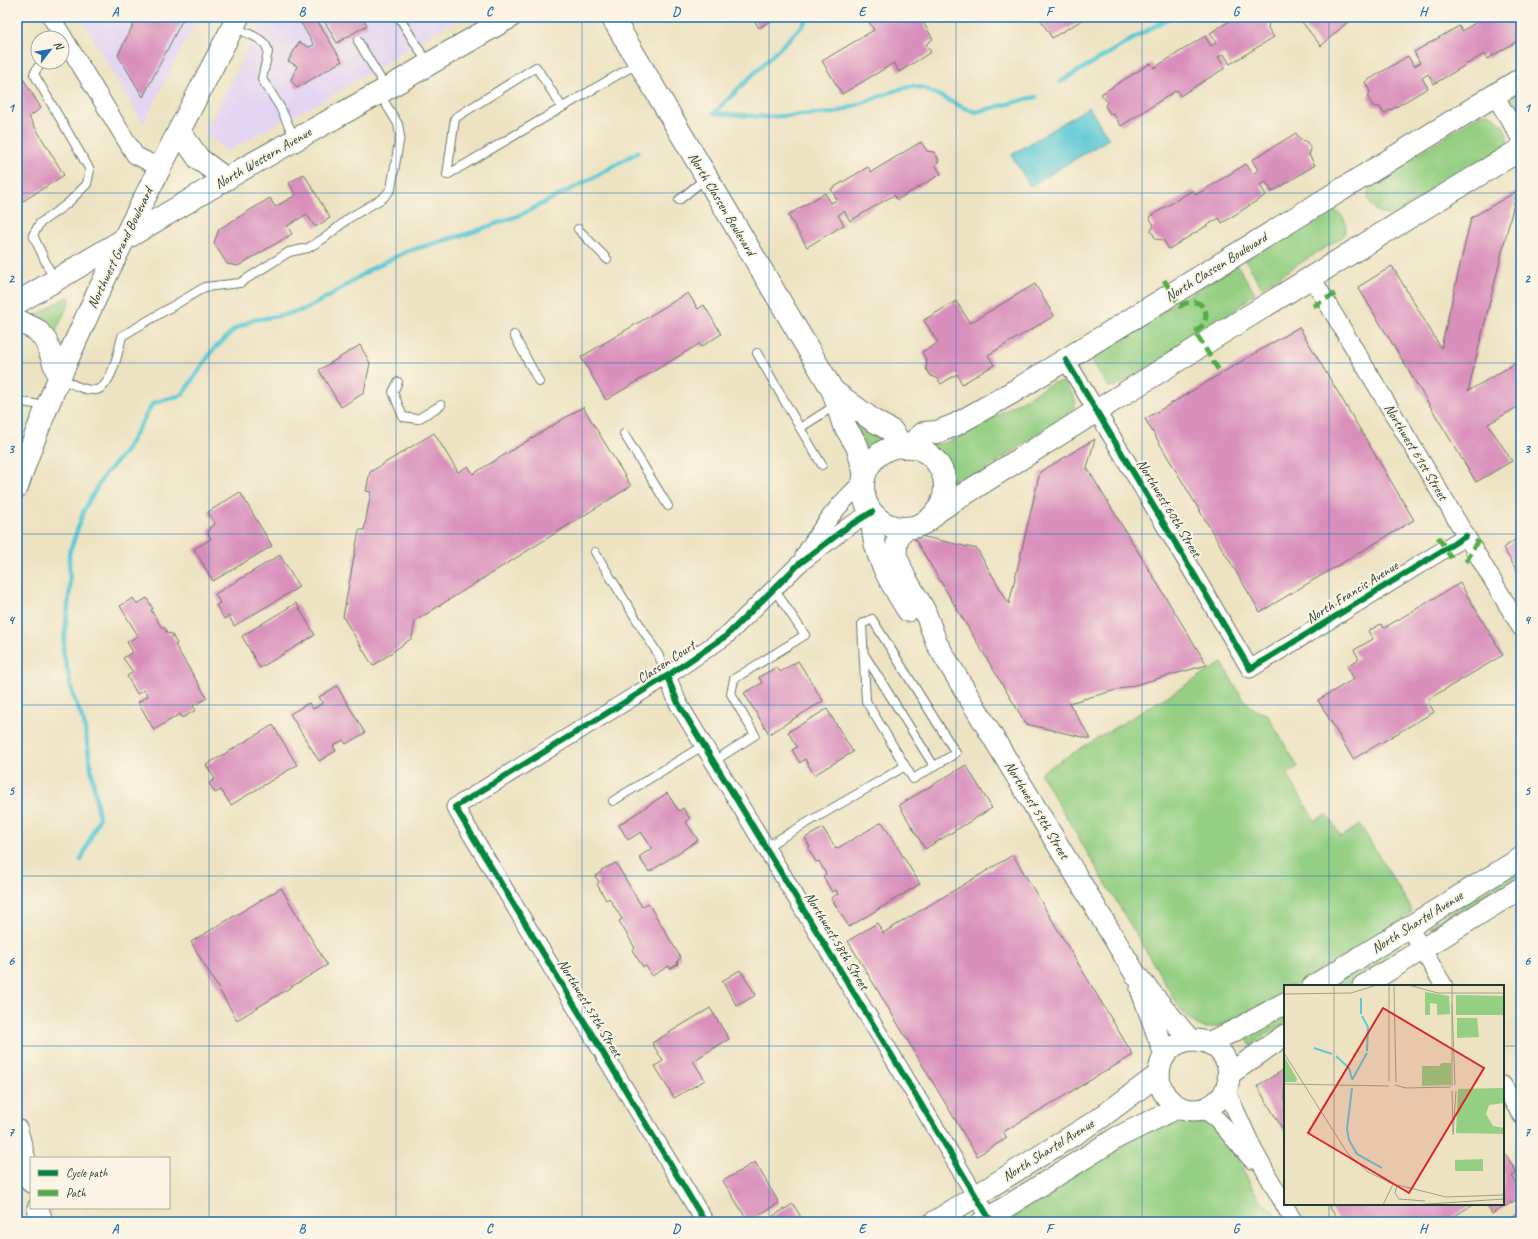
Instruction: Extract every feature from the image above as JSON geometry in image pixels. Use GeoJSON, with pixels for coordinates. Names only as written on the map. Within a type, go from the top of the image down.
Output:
{"type":"FeatureCollection","features":[{"type":"Feature","properties":{"kind":"main road","name":"North Western Avenue"},"geometry":{"type":"LineString","coordinates":[[17,303],[226,179],[510,17]]}},
{"type":"Feature","properties":{"kind":"main road","name":"North Classen Boulevard"},"geometry":{"type":"LineString","coordinates":[[612,17],[835,398],[843,423],[857,446],[864,477],[864,496],[867,506],[873,514]]}},
{"type":"Feature","properties":{"kind":"main road","name":"Northwest Grand Boulevard"},"geometry":{"type":"LineString","coordinates":[[17,487],[59,377],[122,241],[235,22]]}},
{"type":"Feature","properties":{"kind":"main road","name":"North Classen Boulevard"},"geometry":{"type":"LineString","coordinates":[[864,477],[870,464],[877,456],[886,450],[905,447],[924,433],[937,432],[955,425],[1066,360],[1521,79]]}},
{"type":"Feature","properties":{"kind":"main road"},"geometry":{"type":"LineString","coordinates":[[180,131],[199,159],[226,179]]}},
{"type":"Feature","properties":{"kind":"main road"},"geometry":{"type":"LineString","coordinates":[[936,512],[1312,276],[1521,149]]}},
{"type":"Feature","properties":{"kind":"main road"},"geometry":{"type":"LineString","coordinates":[[17,320],[37,330],[46,341],[59,377]]}},
{"type":"Feature","properties":{"kind":"main road","name":"North Classen Boulevard"},"geometry":{"type":"LineString","coordinates":[[835,398],[892,431],[905,447]]}},
{"type":"Feature","properties":{"kind":"main road"},"geometry":{"type":"LineString","coordinates":[[873,514],[887,525],[912,528],[930,519],[942,502],[944,481],[941,471],[935,462],[928,454],[918,449],[905,447]]}},
{"type":"Feature","properties":{"kind":"street"},"geometry":{"type":"LineString","coordinates":[[51,17],[57,30]]}},
{"type":"Feature","properties":{"kind":"street"},"geometry":{"type":"LineString","coordinates":[[70,56],[135,155],[160,168]]}},
{"type":"Feature","properties":{"kind":"street"},"geometry":{"type":"LineString","coordinates":[[1495,96],[1521,139]]}},
{"type":"Feature","properties":{"kind":"street","name":"Northwest 61st Street"},"geometry":{"type":"LineString","coordinates":[[1312,276],[1521,628]]}},
{"type":"Feature","properties":{"kind":"street","name":"Northwest 60th Street"},"geometry":{"type":"LineString","coordinates":[[1066,360],[1250,669]]}},
{"type":"Feature","properties":{"kind":"street","name":"Classen Court"},"geometry":{"type":"LineString","coordinates":[[799,564],[823,524],[864,477]]}},
{"type":"Feature","properties":{"kind":"street","name":"Classen Court"},"geometry":{"type":"LineString","coordinates":[[455,807],[667,676],[726,636],[799,564],[846,528],[873,514]]}},
{"type":"Feature","properties":{"kind":"street","name":"Northwest 59th Street"},"geometry":{"type":"LineString","coordinates":[[873,514],[873,533],[886,575],[914,620],[938,644]]}},
{"type":"Feature","properties":{"kind":"street","name":"Northwest 59th Street"},"geometry":{"type":"LineString","coordinates":[[903,528],[898,541],[896,555],[905,577],[924,609],[938,644],[1136,975],[1199,1042]]}},
{"type":"Feature","properties":{"kind":"street","name":"North Francis Avenue"},"geometry":{"type":"LineString","coordinates":[[1250,669],[1466,536]]}},
{"type":"Feature","properties":{"kind":"street","name":"Northwest 58th Street"},"geometry":{"type":"LineString","coordinates":[[667,676],[678,702],[976,1196],[985,1220]]}},
{"type":"Feature","properties":{"kind":"street","name":"Northwest 57th Street"},"geometry":{"type":"LineString","coordinates":[[455,807],[705,1222]]}},
{"type":"Feature","properties":{"kind":"street","name":"North Shartel Avenue"},"geometry":{"type":"LineString","coordinates":[[1315,985],[1521,858]]}},
{"type":"Feature","properties":{"kind":"street","name":"North Shartel Avenue"},"geometry":{"type":"LineString","coordinates":[[1365,985],[1521,888]]}},
{"type":"Feature","properties":{"kind":"street"},"geometry":{"type":"LineString","coordinates":[[1409,927],[1443,985]]}},
{"type":"Feature","properties":{"kind":"street","name":"Northwest 59th Street"},"geometry":{"type":"LineString","coordinates":[[1136,975],[1162,1065]]}},
{"type":"Feature","properties":{"kind":"street","name":"North Shartel Avenue"},"geometry":{"type":"LineString","coordinates":[[934,1222],[1099,1118],[1162,1065],[1172,1048],[1180,1043],[1199,1042],[1238,1029],[1284,1004]]}},
{"type":"Feature","properties":{"kind":"street"},"geometry":{"type":"LineString","coordinates":[[1162,1065],[1160,1084],[1164,1094],[1170,1101],[1179,1107],[1187,1109],[1203,1109],[1213,1104],[1221,1097],[1227,1081],[1284,1035]]}},
{"type":"Feature","properties":{"kind":"street"},"geometry":{"type":"LineString","coordinates":[[1199,1042],[1216,1049],[1223,1056],[1227,1065],[1227,1081],[1238,1116],[1270,1182],[1294,1222]]}},
{"type":"Feature","properties":{"kind":"street"},"geometry":{"type":"LineString","coordinates":[[1504,1087],[1521,1115]]}},
{"type":"Feature","properties":{"kind":"street","name":"North Shartel Avenue"},"geometry":{"type":"LineString","coordinates":[[985,1220],[1118,1137],[1179,1107]]}},
{"type":"Feature","properties":{"kind":"street"},"geometry":{"type":"LineString","coordinates":[[1203,1109],[1216,1118],[1270,1182]]}},
{"type":"Feature","properties":{"kind":"street"},"geometry":{"type":"LineString","coordinates":[[17,1130],[30,1178]]}},
{"type":"Feature","properties":{"kind":"street"},"geometry":{"type":"LineString","coordinates":[[38,1209],[42,1222]]}},
{"type":"Feature","properties":{"kind":"lane"},"geometry":{"type":"LineString","coordinates":[[399,17],[428,65]]}},
{"type":"Feature","properties":{"kind":"lane"},"geometry":{"type":"LineString","coordinates":[[235,22],[264,42],[268,48],[262,79],[280,107],[296,139]]}},
{"type":"Feature","properties":{"kind":"lane"},"geometry":{"type":"LineString","coordinates":[[59,377],[84,389],[97,390],[104,386],[108,380],[117,356],[122,336],[205,286],[240,282],[289,252],[308,248],[326,237],[349,218],[383,198],[391,189],[400,136],[398,124],[358,41]]}},
{"type":"Feature","properties":{"kind":"lane"},"geometry":{"type":"LineString","coordinates":[[562,107],[536,67],[455,118],[447,176],[638,62]]}},
{"type":"Feature","properties":{"kind":"lane"},"geometry":{"type":"LineString","coordinates":[[36,70],[34,74],[90,170],[87,184],[67,204],[40,223],[33,235],[54,280]]}},
{"type":"Feature","properties":{"kind":"lane"},"geometry":{"type":"LineString","coordinates":[[679,200],[706,178]]}},
{"type":"Feature","properties":{"kind":"lane"},"geometry":{"type":"LineString","coordinates":[[578,229],[607,259]]}},
{"type":"Feature","properties":{"kind":"lane"},"geometry":{"type":"LineString","coordinates":[[514,335],[539,382]]}},
{"type":"Feature","properties":{"kind":"lane"},"geometry":{"type":"LineString","coordinates":[[757,353],[822,465]]}},
{"type":"Feature","properties":{"kind":"lane"},"geometry":{"type":"LineString","coordinates":[[398,382],[393,392],[403,417],[418,418],[441,405]]}},
{"type":"Feature","properties":{"kind":"lane"},"geometry":{"type":"LineString","coordinates":[[800,428],[835,398]]}},
{"type":"Feature","properties":{"kind":"lane"},"geometry":{"type":"LineString","coordinates":[[17,401],[47,406]]}},
{"type":"Feature","properties":{"kind":"lane"},"geometry":{"type":"LineString","coordinates":[[624,434],[668,506]]}},
{"type":"Feature","properties":{"kind":"lane"},"geometry":{"type":"LineString","coordinates":[[595,552],[659,656],[667,676]]}},
{"type":"Feature","properties":{"kind":"lane"},"geometry":{"type":"LineString","coordinates":[[714,761],[755,735],[731,694],[734,680],[805,635],[774,589]]}},
{"type":"Feature","properties":{"kind":"lane"},"geometry":{"type":"LineString","coordinates":[[872,619],[956,753],[913,779],[866,701],[864,653],[862,624],[872,619]]}},
{"type":"Feature","properties":{"kind":"lane"},"geometry":{"type":"LineString","coordinates":[[864,653],[934,766]]}},
{"type":"Feature","properties":{"kind":"lane"},"geometry":{"type":"LineString","coordinates":[[613,801],[704,745]]}},
{"type":"Feature","properties":{"kind":"lane"},"geometry":{"type":"LineString","coordinates":[[766,847],[816,816],[864,791],[905,766]]}},
{"type":"Feature","properties":{"kind":"shaded area"},"geometry":{"type":"Polygon","coordinates":[[[81,17],[198,17],[143,124],[81,17]]]}},
{"type":"Feature","properties":{"kind":"shaded area"},"geometry":{"type":"Polygon","coordinates":[[[264,17],[460,17],[317,104],[279,122],[227,151],[205,133],[264,17]]]}},
{"type":"Feature","properties":{"kind":"green space"},"geometry":{"type":"Polygon","coordinates":[[[1521,88],[1521,121],[1510,102],[1511,98],[1521,88]]]}},
{"type":"Feature","properties":{"kind":"green space"},"geometry":{"type":"Polygon","coordinates":[[[1488,113],[1495,117],[1505,129],[1507,134],[1507,142],[1503,148],[1393,215],[1380,213],[1372,206],[1368,195],[1371,183],[1481,114],[1488,113]]]}},
{"type":"Feature","properties":{"kind":"green space"},"geometry":{"type":"Polygon","coordinates":[[[1330,209],[1339,213],[1346,224],[1345,232],[1342,237],[1262,288],[1245,259],[1330,209]]]}},
{"type":"Feature","properties":{"kind":"green space"},"geometry":{"type":"Polygon","coordinates":[[[1237,265],[1255,293],[1220,323],[1117,386],[1108,387],[1091,359],[1093,355],[1237,265]]]}},
{"type":"Feature","properties":{"kind":"green space"},"geometry":{"type":"Polygon","coordinates":[[[69,297],[70,301],[55,333],[52,334],[33,317],[69,297]]]}},
{"type":"Feature","properties":{"kind":"green space"},"geometry":{"type":"Polygon","coordinates":[[[1062,382],[1071,391],[1074,397],[1076,403],[1072,411],[952,493],[950,472],[939,455],[929,446],[948,442],[1052,383],[1062,382]]]}},
{"type":"Feature","properties":{"kind":"green space"},"geometry":{"type":"Polygon","coordinates":[[[851,418],[869,433],[888,442],[878,446],[869,453],[851,418]]]}},
{"type":"Feature","properties":{"kind":"green space"},"geometry":{"type":"Polygon","coordinates":[[[1222,663],[1240,694],[1246,701],[1252,707],[1267,714],[1298,767],[1287,774],[1315,821],[1327,814],[1341,837],[1360,825],[1411,908],[1411,913],[1297,985],[1284,985],[1284,994],[1241,1020],[1239,1016],[1222,1025],[1208,1028],[1202,1027],[1195,1024],[1181,1010],[1040,773],[1222,663]]]}},
{"type":"Feature","properties":{"kind":"green space"},"geometry":{"type":"Polygon","coordinates":[[[1514,873],[1518,879],[1435,931],[1430,928],[1430,926],[1514,873]]]}},
{"type":"Feature","properties":{"kind":"green space"},"geometry":{"type":"Polygon","coordinates":[[[1396,945],[1399,947],[1400,950],[1398,952],[1346,985],[1332,985],[1396,945]]]}},
{"type":"Feature","properties":{"kind":"green space"},"geometry":{"type":"Polygon","coordinates":[[[1284,1015],[1284,1024],[1266,1034],[1251,1046],[1244,1035],[1263,1027],[1284,1015]]]}},
{"type":"Feature","properties":{"kind":"green space"},"geometry":{"type":"Polygon","coordinates":[[[1184,1116],[1190,1118],[1206,1118],[1239,1157],[1243,1171],[1251,1186],[1263,1203],[1273,1210],[1280,1222],[999,1222],[1167,1117],[1184,1116]]]}},
{"type":"Feature","properties":{"kind":"water"},"geometry":{"type":"Polygon","coordinates":[[[1089,107],[1109,139],[1030,186],[1011,155],[1089,107]]]}},
{"type":"Feature","properties":{"kind":"building"},"geometry":{"type":"Polygon","coordinates":[[[137,17],[184,17],[143,97],[118,55],[137,17]]]}},
{"type":"Feature","properties":{"kind":"building"},"geometry":{"type":"Polygon","coordinates":[[[315,17],[342,61],[297,88],[291,80],[297,66],[288,61],[299,42],[309,47],[314,45],[298,18],[315,17]]]}},
{"type":"Feature","properties":{"kind":"building"},"geometry":{"type":"Polygon","coordinates":[[[322,17],[362,17],[367,25],[337,43],[322,17]]]}},
{"type":"Feature","properties":{"kind":"building"},"geometry":{"type":"Polygon","coordinates":[[[752,17],[777,17],[759,28],[752,17]]]}},
{"type":"Feature","properties":{"kind":"building"},"geometry":{"type":"Polygon","coordinates":[[[866,17],[920,17],[933,39],[926,44],[931,52],[899,72],[894,63],[842,94],[822,61],[874,30],[866,17]]]}},
{"type":"Feature","properties":{"kind":"building"},"geometry":{"type":"Polygon","coordinates":[[[1039,17],[1087,17],[1052,38],[1039,17]]]}},
{"type":"Feature","properties":{"kind":"building"},"geometry":{"type":"Polygon","coordinates":[[[1236,17],[1267,17],[1269,21],[1268,28],[1274,37],[1230,64],[1224,54],[1218,57],[1225,68],[1180,96],[1177,90],[1121,126],[1114,115],[1110,114],[1105,106],[1107,102],[1101,94],[1151,63],[1154,68],[1205,36],[1211,46],[1216,43],[1210,33],[1236,17]]]}},
{"type":"Feature","properties":{"kind":"building"},"geometry":{"type":"Polygon","coordinates":[[[1298,17],[1353,17],[1321,46],[1298,17]]]}},
{"type":"Feature","properties":{"kind":"building"},"geometry":{"type":"Polygon","coordinates":[[[1485,17],[1521,17],[1521,39],[1487,59],[1484,54],[1434,84],[1428,74],[1422,78],[1428,88],[1384,114],[1380,107],[1373,106],[1368,98],[1370,92],[1365,82],[1408,56],[1414,66],[1420,63],[1414,52],[1459,26],[1462,31],[1485,17]]]}},
{"type":"Feature","properties":{"kind":"building"},"geometry":{"type":"Polygon","coordinates":[[[17,74],[22,77],[41,108],[29,117],[64,175],[17,205],[17,74]]]}},
{"type":"Feature","properties":{"kind":"building"},"geometry":{"type":"Polygon","coordinates":[[[1296,133],[1300,140],[1306,141],[1311,149],[1309,155],[1315,165],[1272,192],[1266,182],[1260,185],[1266,195],[1222,223],[1219,218],[1169,249],[1163,240],[1156,239],[1151,231],[1154,225],[1149,217],[1193,190],[1196,195],[1246,164],[1253,174],[1258,170],[1252,160],[1296,133]]]}},
{"type":"Feature","properties":{"kind":"building"},"geometry":{"type":"Polygon","coordinates":[[[921,142],[927,151],[934,152],[939,160],[936,166],[941,174],[897,200],[894,195],[850,221],[844,211],[838,215],[844,225],[807,247],[788,215],[825,193],[831,203],[837,200],[831,189],[868,167],[871,172],[921,142]]]}},
{"type":"Feature","properties":{"kind":"building"},"geometry":{"type":"Polygon","coordinates":[[[304,174],[330,218],[315,227],[307,214],[287,226],[292,234],[238,266],[227,264],[214,243],[219,229],[270,198],[275,207],[296,195],[289,183],[304,174]]]}},
{"type":"Feature","properties":{"kind":"building"},"geometry":{"type":"Polygon","coordinates":[[[1517,191],[1468,391],[1521,360],[1521,405],[1488,424],[1512,461],[1476,482],[1358,287],[1392,266],[1441,348],[1471,218],[1517,191]]]}},
{"type":"Feature","properties":{"kind":"building"},"geometry":{"type":"Polygon","coordinates":[[[1035,284],[1054,316],[988,355],[994,365],[962,384],[957,374],[941,384],[937,378],[931,376],[926,369],[927,362],[922,352],[938,343],[924,320],[956,301],[970,323],[1035,284]]]}},
{"type":"Feature","properties":{"kind":"building"},"geometry":{"type":"Polygon","coordinates":[[[688,293],[698,309],[704,305],[721,334],[701,347],[699,344],[606,400],[581,357],[688,293]]]}},
{"type":"Feature","properties":{"kind":"building"},"geometry":{"type":"Polygon","coordinates":[[[1299,327],[1414,520],[1260,612],[1145,419],[1299,327]]]}},
{"type":"Feature","properties":{"kind":"building"},"geometry":{"type":"Polygon","coordinates":[[[360,345],[370,363],[364,393],[341,407],[319,370],[360,345]]]}},
{"type":"Feature","properties":{"kind":"building"},"geometry":{"type":"Polygon","coordinates":[[[583,407],[631,486],[415,621],[412,638],[373,666],[343,617],[359,530],[364,530],[371,492],[366,491],[370,472],[434,433],[458,472],[468,466],[473,474],[583,407]]]}},
{"type":"Feature","properties":{"kind":"building"},"geometry":{"type":"Polygon","coordinates":[[[1095,439],[1087,468],[1207,665],[1069,703],[1091,739],[1026,724],[912,534],[977,549],[1009,604],[1040,472],[1095,439]]]}},
{"type":"Feature","properties":{"kind":"building"},"geometry":{"type":"Polygon","coordinates":[[[240,492],[272,546],[213,581],[194,549],[211,539],[208,533],[210,527],[215,524],[208,512],[240,492]]]}},
{"type":"Feature","properties":{"kind":"building"},"geometry":{"type":"Polygon","coordinates":[[[1521,536],[1521,577],[1503,548],[1521,536]]]}},
{"type":"Feature","properties":{"kind":"building"},"geometry":{"type":"Polygon","coordinates":[[[280,555],[299,587],[234,626],[229,616],[224,619],[216,605],[220,603],[215,594],[280,555]]]}},
{"type":"Feature","properties":{"kind":"building"},"geometry":{"type":"Polygon","coordinates":[[[1460,583],[1503,655],[1427,700],[1434,712],[1353,759],[1318,700],[1354,679],[1347,666],[1359,659],[1354,650],[1373,639],[1368,631],[1381,624],[1384,628],[1460,583]]]}},
{"type":"Feature","properties":{"kind":"building"},"geometry":{"type":"Polygon","coordinates":[[[133,598],[137,604],[147,598],[153,609],[151,610],[162,628],[164,627],[168,634],[171,633],[177,644],[175,645],[207,698],[193,706],[196,710],[182,718],[180,714],[154,730],[138,702],[148,696],[144,690],[137,694],[127,676],[133,672],[123,658],[133,652],[127,642],[138,636],[120,606],[133,598]]]}},
{"type":"Feature","properties":{"kind":"building"},"geometry":{"type":"Polygon","coordinates":[[[296,603],[315,635],[260,668],[242,636],[296,603]]]}},
{"type":"Feature","properties":{"kind":"building"},"geometry":{"type":"Polygon","coordinates":[[[798,661],[823,701],[769,734],[744,693],[762,683],[759,677],[777,667],[780,672],[798,661]]]}},
{"type":"Feature","properties":{"kind":"building"},"geometry":{"type":"Polygon","coordinates":[[[337,686],[365,733],[346,744],[343,740],[333,746],[336,751],[319,761],[290,714],[309,703],[313,709],[323,703],[319,697],[337,686]]]}},
{"type":"Feature","properties":{"kind":"building"},"geometry":{"type":"Polygon","coordinates":[[[827,709],[853,752],[814,775],[805,759],[800,763],[792,750],[797,747],[788,732],[827,709]]]}},
{"type":"Feature","properties":{"kind":"building"},"geometry":{"type":"Polygon","coordinates":[[[273,725],[297,765],[231,805],[221,790],[215,793],[209,783],[215,779],[206,765],[273,725]]]}},
{"type":"Feature","properties":{"kind":"building"},"geometry":{"type":"Polygon","coordinates":[[[966,765],[992,808],[925,849],[899,805],[966,765]]]}},
{"type":"Feature","properties":{"kind":"building"},"geometry":{"type":"Polygon","coordinates":[[[667,793],[679,811],[683,808],[690,819],[686,822],[698,840],[649,872],[639,857],[652,848],[641,832],[628,840],[619,825],[667,793]]]}},
{"type":"Feature","properties":{"kind":"building"},"geometry":{"type":"Polygon","coordinates":[[[882,822],[920,884],[849,927],[831,898],[838,894],[836,890],[832,892],[823,876],[826,874],[819,861],[816,862],[808,848],[810,847],[805,838],[823,828],[836,849],[882,822]]]}},
{"type":"Feature","properties":{"kind":"building"},"geometry":{"type":"Polygon","coordinates":[[[1013,855],[1133,1055],[1003,1132],[1007,1138],[977,1156],[848,941],[877,923],[883,933],[1013,855]]]}},
{"type":"Feature","properties":{"kind":"building"},"geometry":{"type":"Polygon","coordinates":[[[616,863],[642,907],[648,903],[681,958],[677,961],[678,964],[670,969],[669,966],[652,976],[646,966],[643,967],[632,950],[635,948],[619,921],[622,919],[609,898],[606,900],[597,884],[599,882],[595,876],[602,871],[601,870],[616,863]]]}},
{"type":"Feature","properties":{"kind":"building"},"geometry":{"type":"Polygon","coordinates":[[[281,888],[327,965],[237,1020],[191,942],[281,888]]]}},
{"type":"Feature","properties":{"kind":"building"},"geometry":{"type":"Polygon","coordinates":[[[740,970],[756,995],[737,1006],[722,981],[740,970]]]}},
{"type":"Feature","properties":{"kind":"building"},"geometry":{"type":"Polygon","coordinates":[[[710,1008],[729,1039],[693,1061],[705,1080],[674,1098],[655,1066],[663,1061],[652,1043],[710,1008]]]}},
{"type":"Feature","properties":{"kind":"building"},"geometry":{"type":"Polygon","coordinates":[[[1284,1070],[1284,1131],[1257,1086],[1284,1070]]]}},
{"type":"Feature","properties":{"kind":"building"},"geometry":{"type":"Polygon","coordinates":[[[1504,1152],[1517,1173],[1512,1176],[1521,1190],[1521,1197],[1492,1214],[1487,1205],[1504,1205],[1504,1152]]]}},
{"type":"Feature","properties":{"kind":"building"},"geometry":{"type":"Polygon","coordinates":[[[755,1162],[779,1203],[748,1221],[723,1181],[755,1162]]]}},
{"type":"Feature","properties":{"kind":"building"},"geometry":{"type":"Polygon","coordinates":[[[793,1204],[802,1219],[800,1222],[763,1222],[793,1204]]]}},
{"type":"Feature","properties":{"kind":"building"},"geometry":{"type":"Polygon","coordinates":[[[1329,1205],[1472,1205],[1445,1222],[1339,1222],[1329,1205]]]}},
{"type":"Feature","properties":{"kind":"waterway"},"geometry":{"type":"LineString","coordinates":[[714,113],[802,26],[808,17]]}},
{"type":"Feature","properties":{"kind":"waterway"},"geometry":{"type":"LineString","coordinates":[[1060,82],[1170,17]]}},
{"type":"Feature","properties":{"kind":"waterway"},"geometry":{"type":"LineString","coordinates":[[714,113],[766,117],[835,113],[912,86],[924,88],[962,107],[976,112],[1036,97]]}},
{"type":"Feature","properties":{"kind":"waterway"},"geometry":{"type":"LineString","coordinates":[[81,860],[99,818],[84,723],[73,695],[63,650],[70,588],[69,554],[84,510],[103,477],[125,452],[153,403],[182,395],[213,350],[235,329],[253,320],[284,315],[306,309],[336,292],[371,269],[408,251],[470,233],[520,215],[589,180],[638,152]]}},
{"type":"Feature","properties":{"kind":"marked path"},"geometry":{"type":"LineString","coordinates":[[1164,280],[1180,306],[1195,302],[1201,304],[1204,308],[1206,314],[1205,320],[1202,326],[1195,332],[1221,374]]}},
{"type":"Feature","properties":{"kind":"marked path"},"geometry":{"type":"LineString","coordinates":[[1313,306],[1335,294]]}},
{"type":"Feature","properties":{"kind":"marked path"},"geometry":{"type":"LineString","coordinates":[[1466,562],[1480,536]]}},
{"type":"Feature","properties":{"kind":"marked path"},"geometry":{"type":"LineString","coordinates":[[1438,537],[1452,559]]}},
{"type":"Feature","properties":{"kind":"cycle path"},"geometry":{"type":"LineString","coordinates":[[1066,360],[1250,669],[1466,536]]}},
{"type":"Feature","properties":{"kind":"cycle path"},"geometry":{"type":"LineString","coordinates":[[705,1222],[455,807],[667,676],[726,636],[799,564],[846,528],[872,512]]}},
{"type":"Feature","properties":{"kind":"cycle path"},"geometry":{"type":"LineString","coordinates":[[667,676],[678,703],[989,1218]]}}]}
